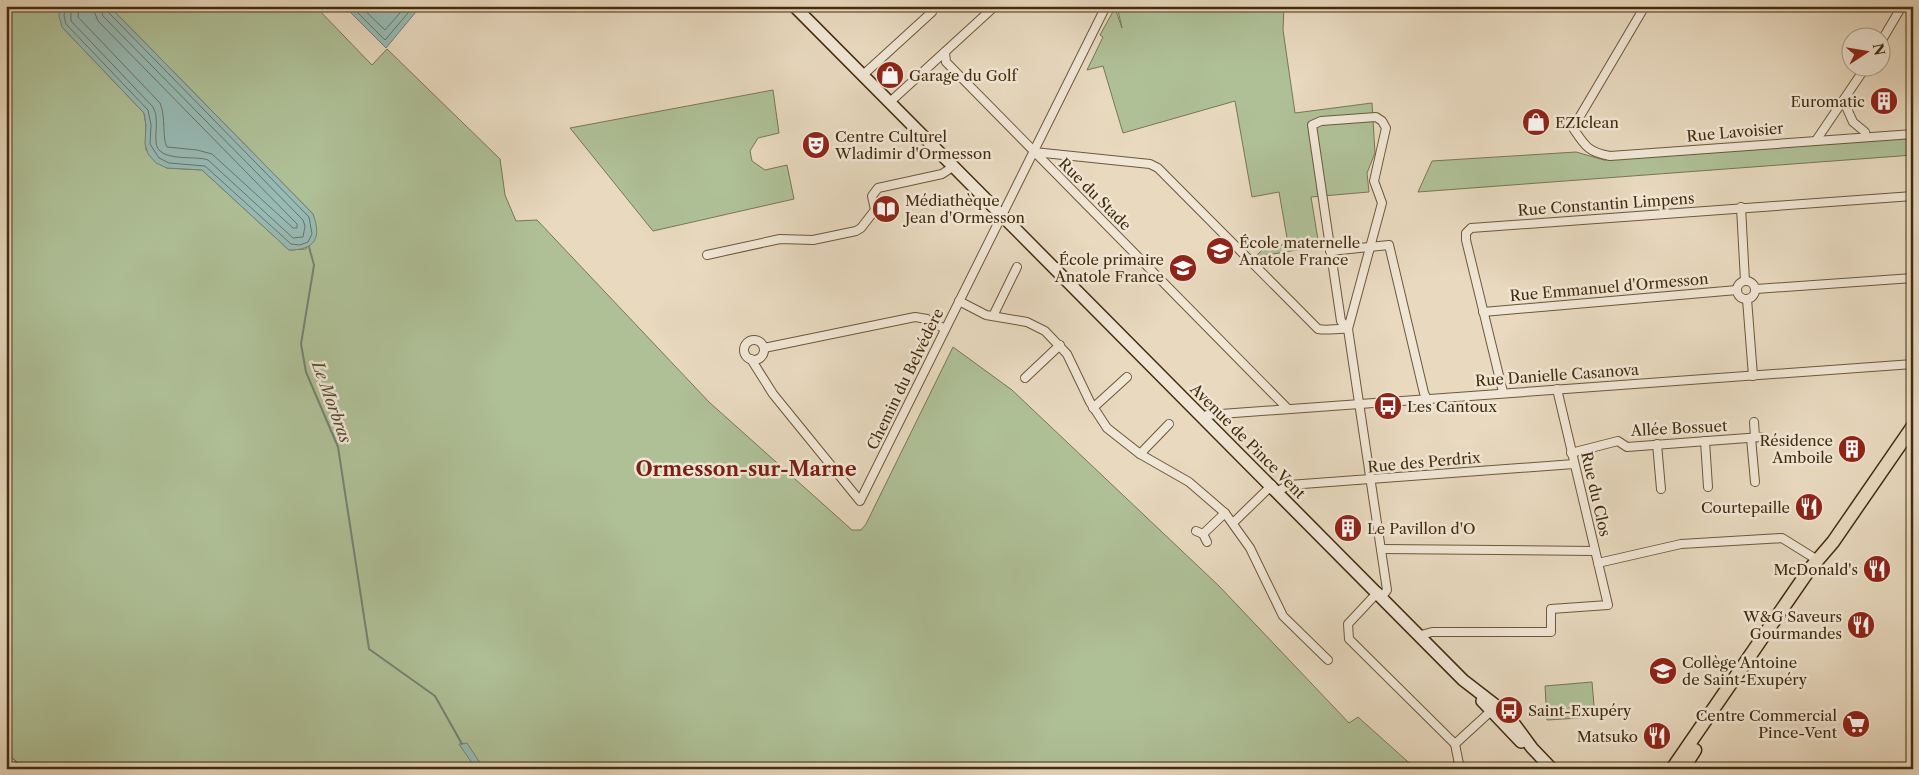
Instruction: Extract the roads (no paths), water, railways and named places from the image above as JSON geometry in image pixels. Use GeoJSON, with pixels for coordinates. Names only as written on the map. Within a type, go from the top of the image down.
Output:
{"type":"FeatureCollection","features":[{"type":"Feature","properties":{"kind":"main road","name":"Avenue de Pince Vent"},"geometry":{"type":"LineString","coordinates":[[794,6],[1473,688],[1507,714],[1532,748],[1552,769]]}},
{"type":"Feature","properties":{"kind":"main road"},"geometry":{"type":"LineString","coordinates":[[1672,769],[1809,570],[1819,561],[1913,426]]}},
{"type":"Feature","properties":{"kind":"main road"},"geometry":{"type":"LineString","coordinates":[[1683,769],[1814,576],[1819,561]]}},
{"type":"Feature","properties":{"kind":"main road","name":"Avenue de Pince Vent"},"geometry":{"type":"LineString","coordinates":[[1473,688],[1475,693],[1521,742],[1532,748]]}},
{"type":"Feature","properties":{"kind":"street"},"geometry":{"type":"LineString","coordinates":[[890,102],[995,6]]}},
{"type":"Feature","properties":{"kind":"street","name":"Chemin du Belvédère"},"geometry":{"type":"LineString","coordinates":[[751,359],[773,394],[860,501],[1106,6]]}},
{"type":"Feature","properties":{"kind":"street","name":"Rue Lavoisier"},"geometry":{"type":"LineString","coordinates":[[1645,6],[1573,128],[1583,144],[1593,153],[1610,156],[1817,139],[1913,134]]}},
{"type":"Feature","properties":{"kind":"street"},"geometry":{"type":"LineString","coordinates":[[1889,28],[1902,6]]}},
{"type":"Feature","properties":{"kind":"street"},"geometry":{"type":"LineString","coordinates":[[863,75],[932,12]]}},
{"type":"Feature","properties":{"kind":"street"},"geometry":{"type":"LineString","coordinates":[[934,62],[946,62],[945,52]]}},
{"type":"Feature","properties":{"kind":"street","name":"Rue du Stade"},"geometry":{"type":"LineString","coordinates":[[946,62],[1288,409]]}},
{"type":"Feature","properties":{"kind":"street"},"geometry":{"type":"LineString","coordinates":[[1817,139],[1859,78]]}},
{"type":"Feature","properties":{"kind":"street"},"geometry":{"type":"LineString","coordinates":[[1844,102],[1853,122],[1865,132]]}},
{"type":"Feature","properties":{"kind":"street"},"geometry":{"type":"LineString","coordinates":[[1348,329],[1341,321],[1311,133],[1312,125],[1321,120],[1376,117],[1382,121],[1386,128],[1374,181],[1382,203],[1348,329],[1387,590],[1380,594],[1348,624],[1349,639],[1455,744],[1460,769]]}},
{"type":"Feature","properties":{"kind":"street"},"geometry":{"type":"LineString","coordinates":[[1034,152],[1150,164],[1158,168],[1318,330],[1348,329]]}},
{"type":"Feature","properties":{"kind":"street"},"geometry":{"type":"LineString","coordinates":[[708,255],[780,240],[813,240],[856,231],[861,228],[875,210],[872,196],[878,188],[942,174],[954,166]]}},
{"type":"Feature","properties":{"kind":"street","name":"Rue Constantin Limpens"},"geometry":{"type":"LineString","coordinates":[[1503,392],[1466,240],[1466,233],[1471,228],[1913,196]]}},
{"type":"Feature","properties":{"kind":"street"},"geometry":{"type":"LineString","coordinates":[[1741,207],[1745,280]]}},
{"type":"Feature","properties":{"kind":"street"},"geometry":{"type":"LineString","coordinates":[[1330,251],[1389,245],[1427,399]]}},
{"type":"Feature","properties":{"kind":"street"},"geometry":{"type":"LineString","coordinates":[[993,316],[1017,267]]}},
{"type":"Feature","properties":{"kind":"street"},"geometry":{"type":"LineString","coordinates":[[1756,289],[1913,278]]}},
{"type":"Feature","properties":{"kind":"street"},"geometry":{"type":"LineString","coordinates":[[1745,280],[1751,282],[1756,289]]}},
{"type":"Feature","properties":{"kind":"street"},"geometry":{"type":"LineString","coordinates":[[1745,280],[1740,283],[1737,290],[1741,298],[1747,299],[1754,296],[1756,289]]}},
{"type":"Feature","properties":{"kind":"street","name":"Rue Emmanuel d'Ormesson"},"geometry":{"type":"LineString","coordinates":[[1483,312],[1737,290]]}},
{"type":"Feature","properties":{"kind":"street"},"geometry":{"type":"LineString","coordinates":[[1747,299],[1753,376]]}},
{"type":"Feature","properties":{"kind":"street"},"geometry":{"type":"LineString","coordinates":[[959,301],[986,315],[1027,322],[1045,331],[1060,345],[1067,354],[1093,408],[1107,428],[1140,454],[1188,482],[1225,513],[1259,566],[1277,608],[1328,660]]}},
{"type":"Feature","properties":{"kind":"street"},"geometry":{"type":"LineString","coordinates":[[764,348],[914,317],[927,319],[945,329]]}},
{"type":"Feature","properties":{"kind":"street"},"geometry":{"type":"LineString","coordinates":[[756,340],[764,348],[761,357],[751,359],[744,350],[750,341],[756,340]]}},
{"type":"Feature","properties":{"kind":"street"},"geometry":{"type":"LineString","coordinates":[[1026,378],[1060,345]]}},
{"type":"Feature","properties":{"kind":"street","name":"Rue Danielle Casanova"},"geometry":{"type":"LineString","coordinates":[[1204,418],[1207,415],[1503,392],[1913,364]]}},
{"type":"Feature","properties":{"kind":"street"},"geometry":{"type":"LineString","coordinates":[[1093,408],[1127,377]]}},
{"type":"Feature","properties":{"kind":"street","name":"Rue du Clos"},"geometry":{"type":"LineString","coordinates":[[1421,635],[1432,632],[1551,632],[1551,609],[1608,605],[1581,487],[1571,453],[1570,436],[1557,389]]}},
{"type":"Feature","properties":{"kind":"street"},"geometry":{"type":"LineString","coordinates":[[1754,422],[1756,437],[1755,482]]}},
{"type":"Feature","properties":{"kind":"street"},"geometry":{"type":"LineString","coordinates":[[1140,454],[1169,424]]}},
{"type":"Feature","properties":{"kind":"street","name":"Allée Bossuet"},"geometry":{"type":"LineString","coordinates":[[1571,453],[1618,441],[1627,447],[1756,437]]}},
{"type":"Feature","properties":{"kind":"street"},"geometry":{"type":"LineString","coordinates":[[1704,441],[1708,487]]}},
{"type":"Feature","properties":{"kind":"street"},"geometry":{"type":"LineString","coordinates":[[1658,444],[1661,489]]}},
{"type":"Feature","properties":{"kind":"street","name":"Rue des Perdrix"},"geometry":{"type":"LineString","coordinates":[[1275,488],[1289,485],[1574,464]]}},
{"type":"Feature","properties":{"kind":"street"},"geometry":{"type":"LineString","coordinates":[[1233,523],[1275,488]]}},
{"type":"Feature","properties":{"kind":"street"},"geometry":{"type":"LineString","coordinates":[[1206,542],[1199,533],[1225,513]]}},
{"type":"Feature","properties":{"kind":"street"},"geometry":{"type":"LineString","coordinates":[[1598,563],[1681,544],[1782,538],[1819,561]]}},
{"type":"Feature","properties":{"kind":"street"},"geometry":{"type":"LineString","coordinates":[[1381,549],[1595,551]]}},
{"type":"Feature","properties":{"kind":"street"},"geometry":{"type":"LineString","coordinates":[[1455,744],[1491,710]]}},
{"type":"Feature","properties":{"kind":"street"},"geometry":{"type":"LineString","coordinates":[[6,758],[17,769]]}},
{"type":"Feature","properties":{"kind":"water"},"geometry":{"type":"Polygon","coordinates":[[[60,6],[109,6],[313,214],[317,230],[314,241],[305,248],[289,250],[202,170],[167,168],[156,163],[148,154],[145,144],[146,125],[144,113],[62,27],[59,16],[60,6]]]}},
{"type":"Feature","properties":{"kind":"water"},"geometry":{"type":"Polygon","coordinates":[[[344,6],[420,6],[420,7],[386,48],[344,6]]]}},
{"type":"Feature","properties":{"kind":"water"},"geometry":{"type":"Polygon","coordinates":[[[467,743],[484,769],[476,769],[459,744],[467,743]]]}},
{"type":"Feature","properties":{"kind":"waterway","name":"Le Morbras"},"geometry":{"type":"LineString","coordinates":[[309,247],[314,265],[301,344],[306,372],[338,447],[369,649],[435,696],[462,744]]}},
{"type":"Feature","properties":{"kind":"place","name":"Garage du Golf"},"geometry":{"type":"Point","coordinates":[890,75]}},
{"type":"Feature","properties":{"kind":"place","name":"Euromatic"},"geometry":{"type":"Point","coordinates":[1884,101]}},
{"type":"Feature","properties":{"kind":"place","name":"EZIclean"},"geometry":{"type":"Point","coordinates":[1536,122]}},
{"type":"Feature","properties":{"kind":"place","name":"Centre Culturel Wladimir d'Ormesson"},"geometry":{"type":"Point","coordinates":[816,145]}},
{"type":"Feature","properties":{"kind":"place","name":"Médiathèque Jean d'Ormesson"},"geometry":{"type":"Point","coordinates":[886,209]}},
{"type":"Feature","properties":{"kind":"place","name":"École maternelle Anatole France"},"geometry":{"type":"Point","coordinates":[1220,251]}},
{"type":"Feature","properties":{"kind":"place","name":"École primaire Anatole France"},"geometry":{"type":"Point","coordinates":[1183,268]}},
{"type":"Feature","properties":{"kind":"place","name":"Les Cantoux"},"geometry":{"type":"Point","coordinates":[1388,406]}},
{"type":"Feature","properties":{"kind":"place","name":"Résidence Amboile"},"geometry":{"type":"Point","coordinates":[1852,449]}},
{"type":"Feature","properties":{"kind":"place","name":"Courtepaille"},"geometry":{"type":"Point","coordinates":[1809,507]}},
{"type":"Feature","properties":{"kind":"place","name":"Le Pavillon d'O"},"geometry":{"type":"Point","coordinates":[1348,528]}},
{"type":"Feature","properties":{"kind":"place","name":"McDonald's"},"geometry":{"type":"Point","coordinates":[1877,569]}},
{"type":"Feature","properties":{"kind":"place","name":"W&G Saveurs Gourmandes"},"geometry":{"type":"Point","coordinates":[1861,625]}},
{"type":"Feature","properties":{"kind":"place","name":"Collège Antoine de Saint-Exupéry"},"geometry":{"type":"Point","coordinates":[1663,671]}},
{"type":"Feature","properties":{"kind":"place","name":"Saint-Exupéry"},"geometry":{"type":"Point","coordinates":[1509,710]}},
{"type":"Feature","properties":{"kind":"place","name":"Centre Commercial Pince-Vent"},"geometry":{"type":"Point","coordinates":[1856,724]}},
{"type":"Feature","properties":{"kind":"place","name":"Matsuko"},"geometry":{"type":"Point","coordinates":[1657,736]}},
{"type":"Feature","properties":{"kind":"district","name":"Ormesson-sur-Marne"},"geometry":{"type":"Point","coordinates":[746,469]}}]}
